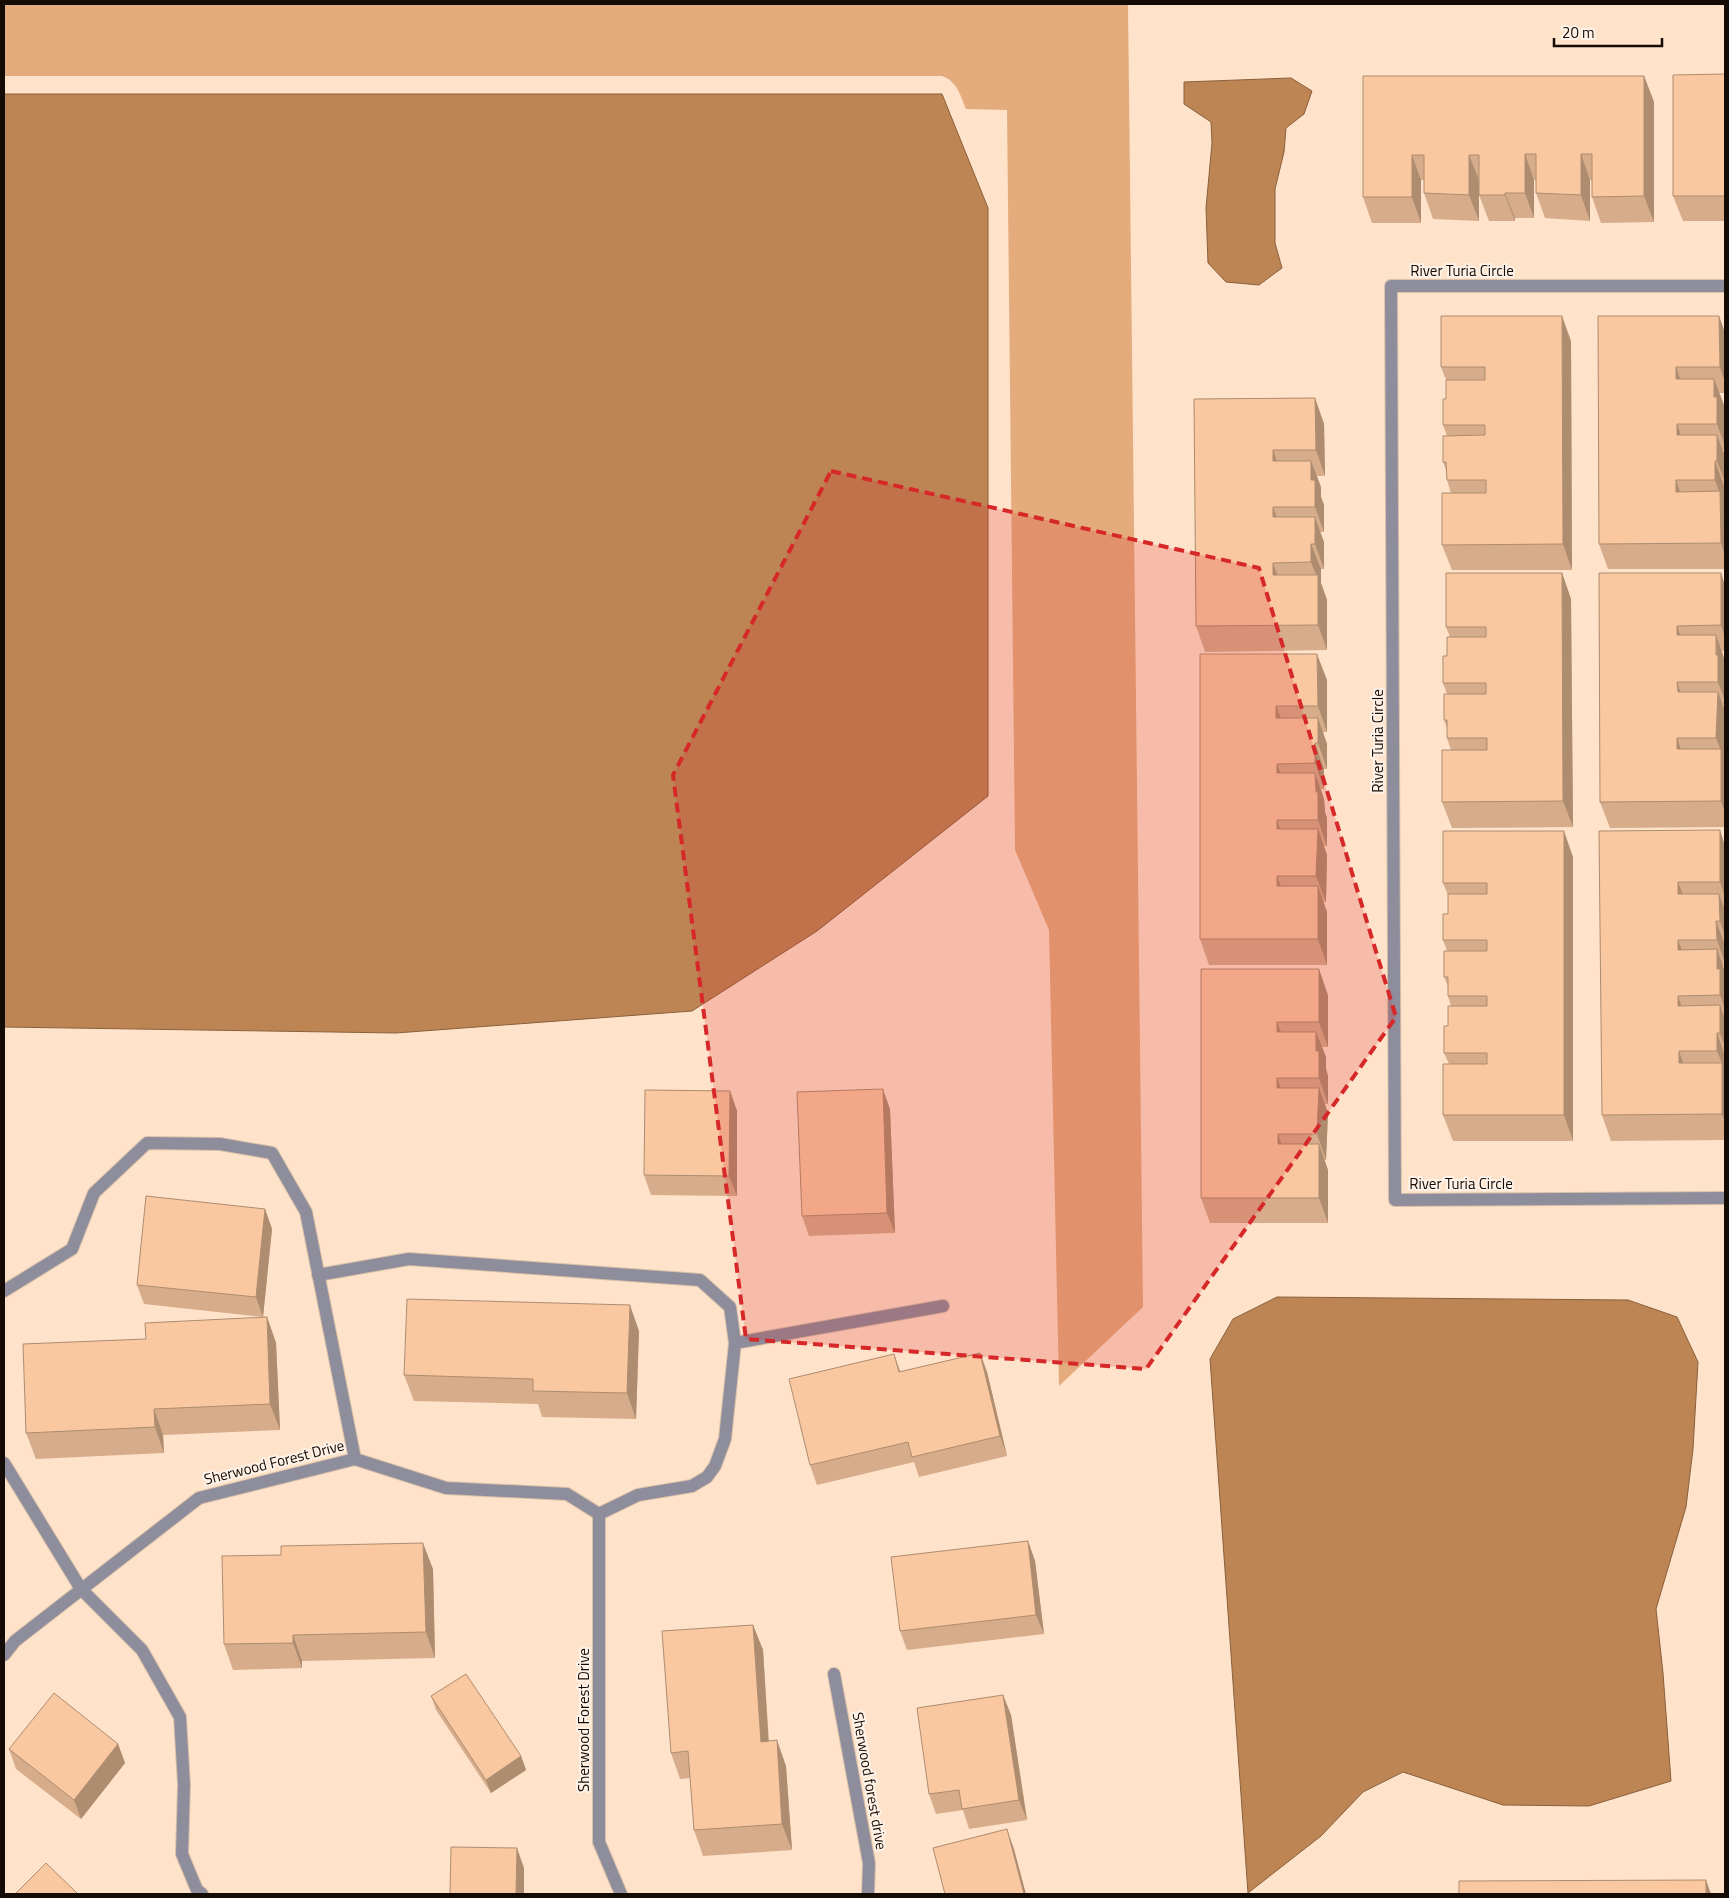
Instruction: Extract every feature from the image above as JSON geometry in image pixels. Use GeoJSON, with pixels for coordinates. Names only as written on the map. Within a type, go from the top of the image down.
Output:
{"type":"FeatureCollection","features":[{"type":"Feature","properties":{"kind":"street","name":"River Turia Circle"},"geometry":{"type":"LineString","coordinates":[[1725,286],[1391,286],[1391,296],[1396,1200],[1725,1198]]}},
{"type":"Feature","properties":{"kind":"street"},"geometry":{"type":"LineString","coordinates":[[4,1291],[72,1249],[94,1193],[147,1143],[220,1144],[272,1153],[306,1212],[355,1459]]}},
{"type":"Feature","properties":{"kind":"street"},"geometry":{"type":"LineString","coordinates":[[318,1274],[409,1259],[700,1280],[730,1307],[735,1343],[725,1439],[715,1466],[707,1477],[692,1486],[638,1495],[599,1514]]}},
{"type":"Feature","properties":{"kind":"street"},"geometry":{"type":"LineString","coordinates":[[735,1343],[943,1306]]}},
{"type":"Feature","properties":{"kind":"street","name":"Sherwood Forest Drive"},"geometry":{"type":"LineString","coordinates":[[4,1655],[15,1641],[199,1498],[355,1459],[446,1488],[568,1494],[599,1514],[599,1842],[621,1894]]}},
{"type":"Feature","properties":{"kind":"street"},"geometry":{"type":"LineString","coordinates":[[4,1463],[81,1589],[142,1650],[180,1717],[184,1785],[182,1854],[197,1890],[202,1894]]}},
{"type":"Feature","properties":{"kind":"street","name":"Sherwood forest drive"},"geometry":{"type":"LineString","coordinates":[[834,1674],[869,1864],[868,1894]]}},
{"type":"Feature","properties":{"kind":"highlighted area"},"geometry":{"type":"Polygon","coordinates":[[[831,471],[1259,568],[1396,1017],[1146,1369],[746,1339],[673,775],[831,471]]]}},
{"type":"Feature","properties":{"kind":"shaded area"},"geometry":{"type":"Polygon","coordinates":[[[4,4],[1128,4],[1143,1307],[1059,1386],[1049,930],[1015,850],[1007,110],[966,109],[955,85],[942,76],[4,76],[4,4]]]}},
{"type":"Feature","properties":{"kind":"shaded area"},"geometry":{"type":"Polygon","coordinates":[[[1291,78],[1312,91],[1304,114],[1286,128],[1284,152],[1275,189],[1275,243],[1282,268],[1259,285],[1226,282],[1208,263],[1206,208],[1212,143],[1211,122],[1184,104],[1184,82],[1291,78]]]}},
{"type":"Feature","properties":{"kind":"shaded area"},"geometry":{"type":"Polygon","coordinates":[[[4,94],[942,94],[988,208],[988,796],[817,931],[692,1011],[396,1033],[4,1027],[4,94]]]}},
{"type":"Feature","properties":{"kind":"shaded area"},"geometry":{"type":"Polygon","coordinates":[[[1277,1297],[1628,1300],[1677,1317],[1698,1362],[1693,1449],[1686,1507],[1656,1609],[1671,1781],[1589,1806],[1503,1805],[1403,1772],[1363,1792],[1321,1836],[1248,1893],[1210,1359],[1233,1319],[1277,1297]]]}},
{"type":"Feature","properties":{"kind":"building"},"geometry":{"type":"Polygon","coordinates":[[[1725,74],[1725,196],[1673,196],[1673,75],[1725,74]]]}},
{"type":"Feature","properties":{"kind":"building"},"geometry":{"type":"Polygon","coordinates":[[[1363,76],[1644,76],[1644,196],[1592,197],[1592,154],[1581,154],[1581,195],[1536,193],[1536,154],[1525,154],[1525,193],[1479,195],[1479,155],[1469,155],[1469,195],[1424,193],[1424,155],[1412,155],[1412,197],[1363,197],[1363,76]]]}},
{"type":"Feature","properties":{"kind":"building"},"geometry":{"type":"Polygon","coordinates":[[[1441,316],[1562,316],[1563,544],[1442,545],[1442,493],[1486,493],[1486,480],[1447,480],[1446,462],[1443,462],[1443,436],[1485,435],[1485,425],[1443,425],[1443,399],[1446,399],[1446,380],[1485,380],[1485,367],[1441,367],[1441,316]]]}},
{"type":"Feature","properties":{"kind":"building"},"geometry":{"type":"Polygon","coordinates":[[[1598,316],[1719,316],[1720,367],[1676,367],[1676,379],[1714,379],[1714,397],[1717,397],[1717,424],[1677,424],[1677,435],[1717,435],[1715,480],[1676,480],[1676,492],[1720,491],[1721,543],[1599,544],[1598,316]]]}},
{"type":"Feature","properties":{"kind":"building"},"geometry":{"type":"Polygon","coordinates":[[[1315,398],[1316,450],[1273,450],[1273,461],[1311,461],[1311,480],[1315,480],[1315,507],[1273,507],[1273,517],[1315,517],[1315,544],[1311,544],[1311,562],[1273,563],[1273,575],[1318,575],[1318,625],[1196,626],[1194,399],[1315,398]]]}},
{"type":"Feature","properties":{"kind":"building"},"geometry":{"type":"Polygon","coordinates":[[[1446,573],[1562,573],[1563,801],[1442,802],[1442,750],[1487,750],[1487,738],[1447,738],[1447,720],[1444,720],[1444,694],[1486,694],[1486,683],[1443,683],[1443,656],[1447,656],[1447,637],[1486,637],[1486,627],[1446,627],[1446,573]]]}},
{"type":"Feature","properties":{"kind":"building"},"geometry":{"type":"Polygon","coordinates":[[[1599,573],[1721,573],[1721,625],[1677,626],[1677,635],[1716,635],[1718,682],[1677,682],[1678,692],[1718,692],[1716,738],[1677,738],[1677,749],[1721,749],[1721,801],[1600,802],[1599,573]]]}},
{"type":"Feature","properties":{"kind":"building"},"geometry":{"type":"Polygon","coordinates":[[[1200,654],[1317,654],[1318,706],[1276,706],[1276,718],[1318,718],[1318,743],[1315,743],[1315,763],[1277,764],[1277,773],[1315,773],[1316,792],[1318,792],[1318,820],[1277,820],[1277,829],[1318,829],[1316,876],[1277,876],[1277,886],[1318,886],[1318,939],[1200,939],[1200,654]]]}},
{"type":"Feature","properties":{"kind":"building"},"geometry":{"type":"Polygon","coordinates":[[[1720,830],[1720,882],[1678,882],[1678,894],[1719,894],[1720,921],[1716,921],[1717,940],[1678,940],[1678,950],[1717,949],[1717,969],[1720,969],[1720,995],[1678,996],[1678,1006],[1720,1005],[1720,1033],[1717,1033],[1717,1051],[1679,1051],[1679,1063],[1722,1063],[1722,1114],[1602,1115],[1599,831],[1720,830]]]}},
{"type":"Feature","properties":{"kind":"building"},"geometry":{"type":"Polygon","coordinates":[[[1443,831],[1564,831],[1564,1115],[1443,1115],[1443,1064],[1487,1064],[1487,1053],[1444,1053],[1444,1026],[1448,1026],[1448,1006],[1487,1006],[1487,996],[1448,996],[1448,977],[1444,977],[1444,951],[1487,951],[1487,940],[1443,940],[1443,914],[1448,914],[1448,894],[1487,894],[1487,883],[1443,883],[1443,831]]]}},
{"type":"Feature","properties":{"kind":"building"},"geometry":{"type":"Polygon","coordinates":[[[1201,969],[1319,969],[1319,1022],[1277,1022],[1277,1032],[1316,1032],[1316,1051],[1319,1051],[1319,1078],[1277,1078],[1277,1088],[1319,1088],[1317,1134],[1278,1134],[1278,1144],[1319,1144],[1319,1198],[1201,1198],[1201,969]]]}},
{"type":"Feature","properties":{"kind":"building"},"geometry":{"type":"Polygon","coordinates":[[[883,1089],[887,1213],[802,1216],[797,1092],[883,1089]]]}},
{"type":"Feature","properties":{"kind":"building"},"geometry":{"type":"Polygon","coordinates":[[[645,1090],[730,1091],[729,1176],[644,1175],[645,1090]]]}},
{"type":"Feature","properties":{"kind":"building"},"geometry":{"type":"Polygon","coordinates":[[[146,1196],[265,1209],[256,1297],[137,1285],[146,1196]]]}},
{"type":"Feature","properties":{"kind":"building"},"geometry":{"type":"Polygon","coordinates":[[[407,1299],[630,1305],[627,1393],[533,1391],[533,1379],[404,1375],[407,1299]]]}},
{"type":"Feature","properties":{"kind":"building"},"geometry":{"type":"Polygon","coordinates":[[[267,1317],[270,1404],[154,1409],[155,1427],[26,1433],[23,1344],[146,1339],[145,1323],[267,1317]]]}},
{"type":"Feature","properties":{"kind":"building"},"geometry":{"type":"Polygon","coordinates":[[[980,1353],[1000,1436],[912,1457],[908,1442],[810,1465],[789,1379],[894,1354],[899,1372],[980,1353]]]}},
{"type":"Feature","properties":{"kind":"building"},"geometry":{"type":"Polygon","coordinates":[[[1028,1541],[1036,1615],[900,1631],[891,1557],[1028,1541]]]}},
{"type":"Feature","properties":{"kind":"building"},"geometry":{"type":"Polygon","coordinates":[[[423,1543],[426,1632],[293,1635],[293,1643],[224,1644],[222,1556],[281,1555],[281,1546],[423,1543]]]}},
{"type":"Feature","properties":{"kind":"building"},"geometry":{"type":"Polygon","coordinates":[[[753,1625],[761,1742],[777,1740],[782,1824],[694,1830],[688,1751],[671,1753],[662,1631],[753,1625]]]}},
{"type":"Feature","properties":{"kind":"building"},"geometry":{"type":"Polygon","coordinates":[[[466,1674],[521,1756],[486,1780],[431,1696],[466,1674]]]}},
{"type":"Feature","properties":{"kind":"building"},"geometry":{"type":"Polygon","coordinates":[[[54,1693],[118,1744],[74,1800],[9,1749],[54,1693]]]}},
{"type":"Feature","properties":{"kind":"building"},"geometry":{"type":"Polygon","coordinates":[[[1003,1695],[1019,1800],[962,1809],[959,1790],[929,1794],[917,1708],[1003,1695]]]}},
{"type":"Feature","properties":{"kind":"building"},"geometry":{"type":"Polygon","coordinates":[[[1007,1829],[1024,1894],[945,1894],[933,1848],[1007,1829]]]}},
{"type":"Feature","properties":{"kind":"building"},"geometry":{"type":"Polygon","coordinates":[[[451,1847],[517,1848],[516,1894],[450,1894],[451,1847]]]}},
{"type":"Feature","properties":{"kind":"building"},"geometry":{"type":"Polygon","coordinates":[[[46,1863],[78,1894],[15,1894],[46,1863]]]}},
{"type":"Feature","properties":{"kind":"building"},"geometry":{"type":"Polygon","coordinates":[[[1706,1880],[1706,1894],[1459,1894],[1459,1881],[1706,1880]]]}}]}
